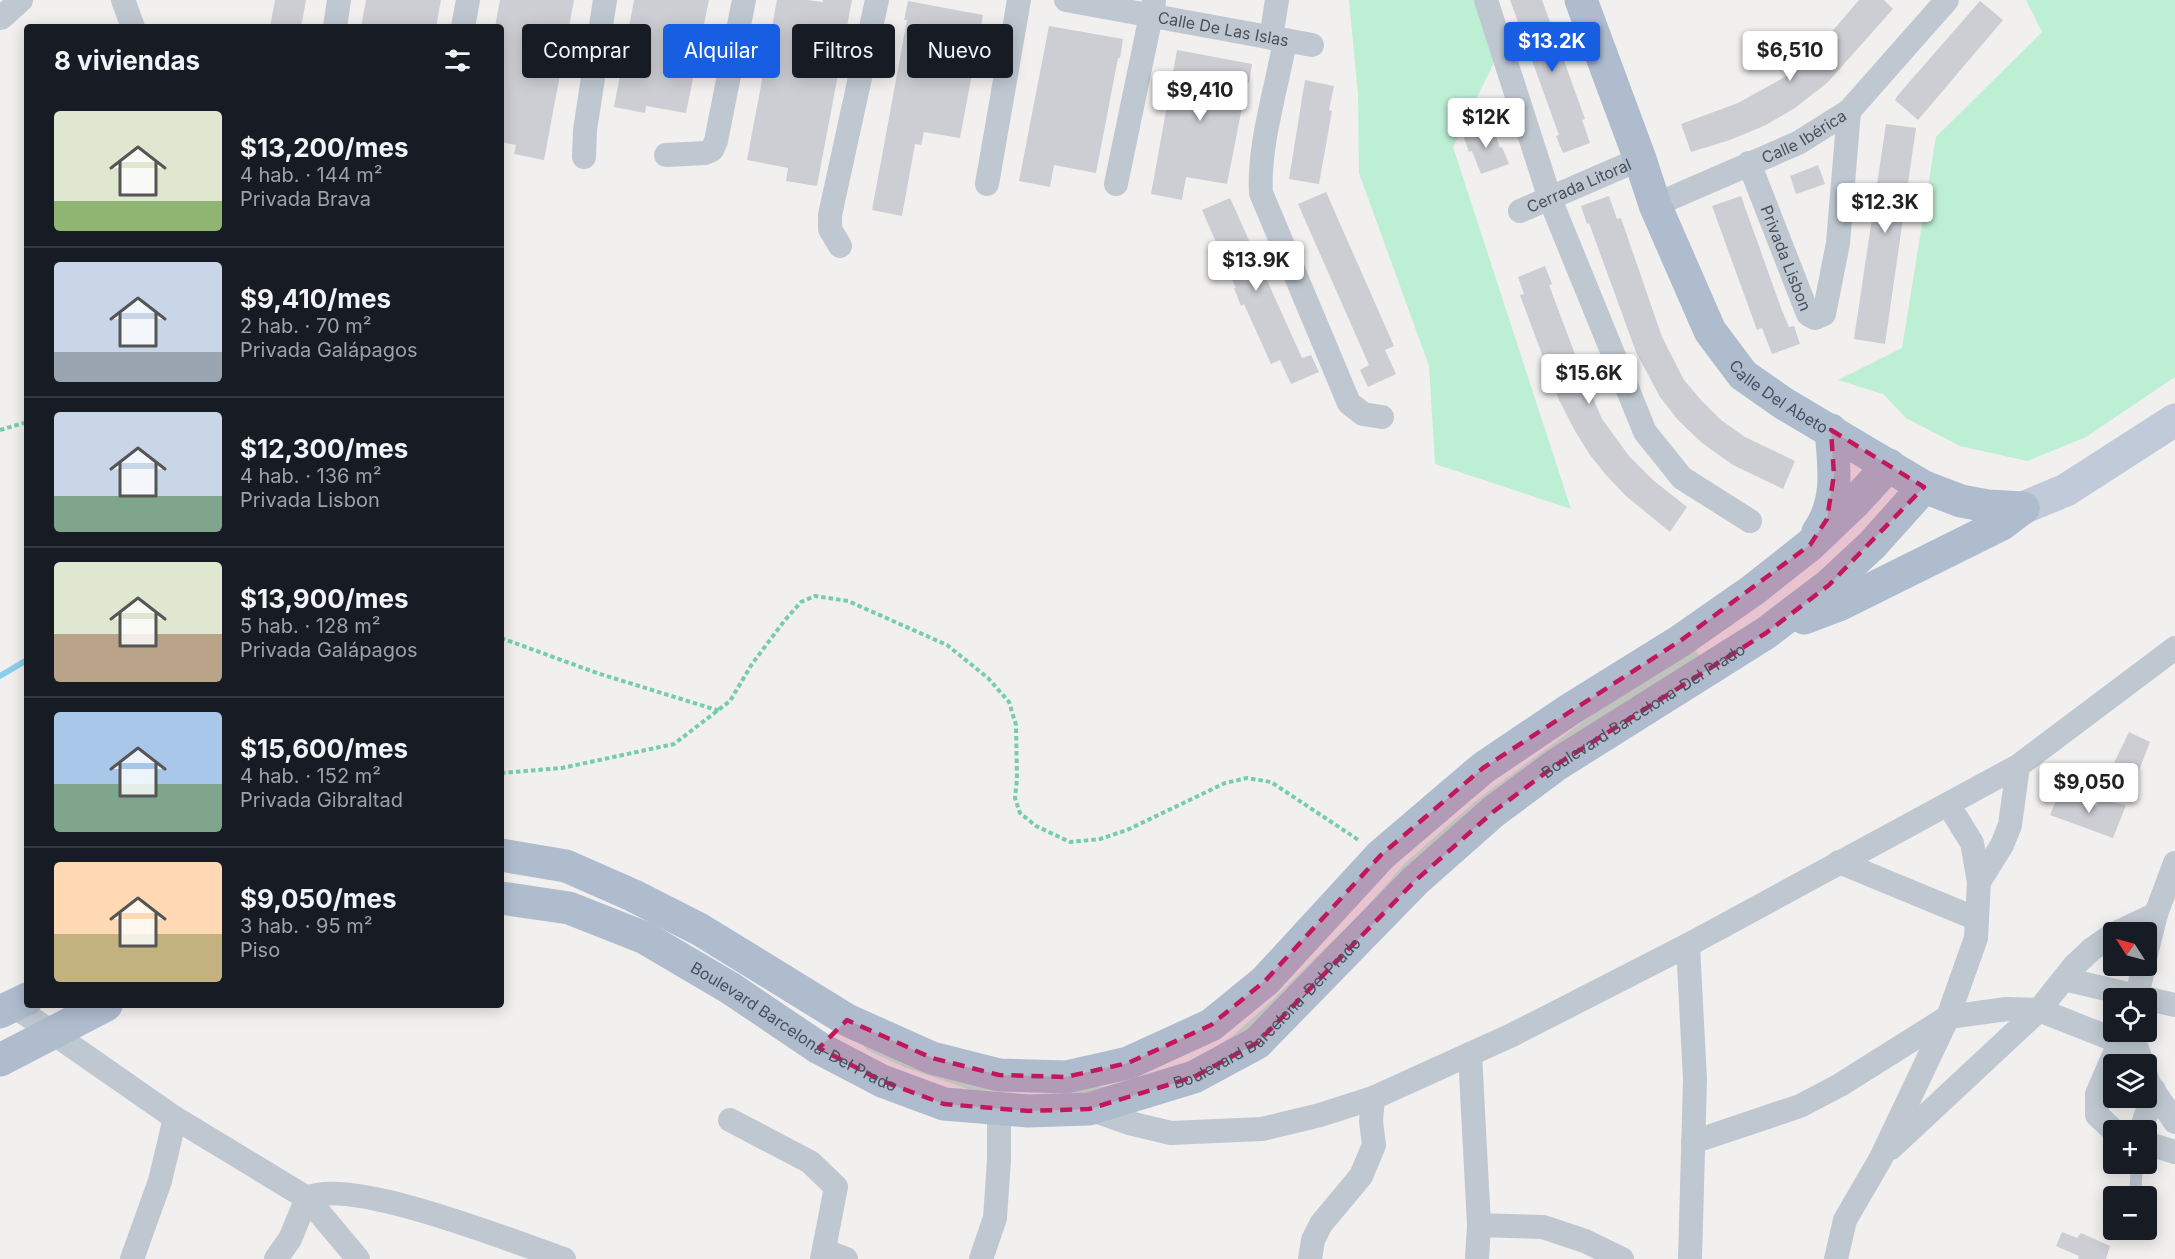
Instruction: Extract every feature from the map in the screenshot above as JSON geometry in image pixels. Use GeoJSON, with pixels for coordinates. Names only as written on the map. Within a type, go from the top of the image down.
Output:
{"type":"FeatureCollection","features":[{"type":"Feature","properties":{"kind":"main road","name":"Calle Del Abeto"},"geometry":{"type":"LineString","coordinates":[[1581,0],[1655,205],[1710,331],[1743,375],[1783,403],[1924,487],[1961,501],[1988,506],[2023,508],[2066,490],[2175,420]]}},
{"type":"Feature","properties":{"kind":"main road"},"geometry":{"type":"LineString","coordinates":[[1810,545],[1827,519],[1833,501],[1831,430]]}},
{"type":"Feature","properties":{"kind":"main road","name":"Boulevard Barcelona-Del Prado"},"geometry":{"type":"LineString","coordinates":[[504,856],[566,866],[632,895],[699,929],[847,1020],[932,1059],[999,1075],[1066,1077],[1128,1063],[1211,1025],[1265,981],[1381,855],[1483,768],[1569,710],[1680,641],[1753,590],[1810,545],[1855,502],[1889,465]]}},
{"type":"Feature","properties":{"kind":"main road","name":"Boulevard Barcelona-Del Prado"},"geometry":{"type":"LineString","coordinates":[[504,898],[569,908],[645,938],[730,988],[819,1048],[882,1081],[944,1104],[1028,1111],[1089,1109],[1194,1077],[1257,1043],[1415,881],[1493,812],[1556,765],[1766,633],[1829,585],[1864,553],[1924,487]]}},
{"type":"Feature","properties":{"kind":"main road"},"geometry":{"type":"LineString","coordinates":[[1766,633],[1841,604],[2002,524],[2023,508]]}},
{"type":"Feature","properties":{"kind":"main road"},"geometry":{"type":"LineString","coordinates":[[0,1060],[99,1008]]}},
{"type":"Feature","properties":{"kind":"main road"},"geometry":{"type":"LineString","coordinates":[[819,1048],[847,1020]]}},
{"type":"Feature","properties":{"kind":"street"},"geometry":{"type":"LineString","coordinates":[[1,18],[21,0]]}},
{"type":"Feature","properties":{"kind":"street"},"geometry":{"type":"LineString","coordinates":[[123,0],[132,24]]}},
{"type":"Feature","properties":{"kind":"street"},"geometry":{"type":"LineString","coordinates":[[335,24],[339,0]]}},
{"type":"Feature","properties":{"kind":"street"},"geometry":{"type":"LineString","coordinates":[[464,24],[468,0]]}},
{"type":"Feature","properties":{"kind":"street"},"geometry":{"type":"LineString","coordinates":[[584,157],[585,130],[605,0]]}},
{"type":"Feature","properties":{"kind":"street"},"geometry":{"type":"LineString","coordinates":[[666,155],[705,153],[712,150],[716,141],[744,0]]}},
{"type":"Feature","properties":{"kind":"street"},"geometry":{"type":"LineString","coordinates":[[840,246],[830,229],[830,215],[877,0]]}},
{"type":"Feature","properties":{"kind":"street"},"geometry":{"type":"LineString","coordinates":[[987,184],[1019,0]]}},
{"type":"Feature","properties":{"kind":"street","name":"Calle De Las Islas"},"geometry":{"type":"LineString","coordinates":[[1066,0],[1153,8],[1278,39],[1312,45]]}},
{"type":"Feature","properties":{"kind":"street"},"geometry":{"type":"LineString","coordinates":[[1277,0],[1278,39],[1260,178],[1261,193],[1349,403],[1363,414],[1382,417]]}},
{"type":"Feature","properties":{"kind":"street"},"geometry":{"type":"LineString","coordinates":[[1486,0],[1550,199],[1645,432],[1682,478],[1750,521]]}},
{"type":"Feature","properties":{"kind":"street","name":"Calle Ibérica"},"geometry":{"type":"LineString","coordinates":[[1655,205],[1798,143],[1849,111],[1947,0]]}},
{"type":"Feature","properties":{"kind":"street"},"geometry":{"type":"LineString","coordinates":[[1116,184],[1153,8]]}},
{"type":"Feature","properties":{"kind":"street","name":"Privada Lisbon"},"geometry":{"type":"LineString","coordinates":[[1749,163],[1808,314],[1815,318],[1824,314],[1838,243],[1849,111]]}},
{"type":"Feature","properties":{"kind":"street","name":"Cerrada Litoral"},"geometry":{"type":"LineString","coordinates":[[1520,211],[1640,159]]}},
{"type":"Feature","properties":{"kind":"street"},"geometry":{"type":"LineString","coordinates":[[1089,1109],[1129,1123],[1171,1133],[1263,1129],[1320,1116],[1373,1098],[1512,1035],[1688,945],[2018,766],[2175,648]]}},
{"type":"Feature","properties":{"kind":"street"},"geometry":{"type":"LineString","coordinates":[[1979,882],[2002,845],[2010,825],[2018,766]]}},
{"type":"Feature","properties":{"kind":"street"},"geometry":{"type":"LineString","coordinates":[[1836,1259],[1845,1220],[1881,1158],[1948,1017],[1976,938],[1979,882],[1972,843],[1948,804]]}},
{"type":"Feature","properties":{"kind":"street"},"geometry":{"type":"LineString","coordinates":[[1839,862],[1977,919]]}},
{"type":"Feature","properties":{"kind":"street"},"geometry":{"type":"LineString","coordinates":[[2154,922],[2175,863]]}},
{"type":"Feature","properties":{"kind":"street"},"geometry":{"type":"LineString","coordinates":[[2140,922],[2156,914]]}},
{"type":"Feature","properties":{"kind":"street"},"geometry":{"type":"LineString","coordinates":[[1881,1158],[2039,1010],[2092,949],[2103,942]]}},
{"type":"Feature","properties":{"kind":"street"},"geometry":{"type":"LineString","coordinates":[[1688,945],[1695,1080],[1690,1259]]}},
{"type":"Feature","properties":{"kind":"street"},"geometry":{"type":"LineString","coordinates":[[2064,979],[2103,989]]}},
{"type":"Feature","properties":{"kind":"street"},"geometry":{"type":"LineString","coordinates":[[2157,1001],[2175,1005]]}},
{"type":"Feature","properties":{"kind":"street"},"geometry":{"type":"LineString","coordinates":[[14,1006],[175,1118],[307,1198],[346,1253]]}},
{"type":"Feature","properties":{"kind":"street"},"geometry":{"type":"LineString","coordinates":[[1693,1142],[1800,1106],[1840,1085],[1948,1017],[2007,1009],[2039,1010],[2103,1029]]}},
{"type":"Feature","properties":{"kind":"street"},"geometry":{"type":"LineString","coordinates":[[2103,1121],[2097,1115],[2097,1094],[2122,1042]]}},
{"type":"Feature","properties":{"kind":"street"},"geometry":{"type":"LineString","coordinates":[[1470,1054],[1479,1225],[1477,1259]]}},
{"type":"Feature","properties":{"kind":"street"},"geometry":{"type":"LineString","coordinates":[[2157,1094],[2175,1122]]}},
{"type":"Feature","properties":{"kind":"street"},"geometry":{"type":"LineString","coordinates":[[1310,1259],[1313,1240],[1321,1224],[1361,1176],[1374,1145],[1371,1121],[1373,1098]]}},
{"type":"Feature","properties":{"kind":"street"},"geometry":{"type":"LineString","coordinates":[[981,1259],[995,1218],[999,1160],[999,1107]]}},
{"type":"Feature","properties":{"kind":"street"},"geometry":{"type":"LineString","coordinates":[[132,1259],[160,1181],[175,1118]]}},
{"type":"Feature","properties":{"kind":"street"},"geometry":{"type":"LineString","coordinates":[[730,1120],[810,1162],[836,1187],[831,1256]]}},
{"type":"Feature","properties":{"kind":"street"},"geometry":{"type":"LineString","coordinates":[[2157,1146],[2175,1152]]}},
{"type":"Feature","properties":{"kind":"street"},"geometry":{"type":"LineString","coordinates":[[276,1259],[290,1239],[307,1198],[318,1192],[381,1199],[473,1227],[564,1259]]}},
{"type":"Feature","properties":{"kind":"street"},"geometry":{"type":"LineString","coordinates":[[1479,1225],[1543,1227],[1585,1241],[1622,1259]]}},
{"type":"Feature","properties":{"kind":"path"},"geometry":{"type":"LineString","coordinates":[[0,430],[24,423]]}},
{"type":"Feature","properties":{"kind":"path"},"geometry":{"type":"LineString","coordinates":[[504,773],[562,768],[674,744],[720,711],[730,701],[752,664],[801,602],[815,596],[848,602],[947,645],[988,678],[1009,702],[1016,725],[1015,798],[1020,813],[1036,826],[1070,842],[1127,831],[1225,783],[1247,778],[1271,782],[1381,855]]}},
{"type":"Feature","properties":{"kind":"path"},"geometry":{"type":"LineString","coordinates":[[504,639],[597,673],[720,711]]}},
{"type":"Feature","properties":{"kind":"highlighted area"},"geometry":{"type":"Polygon","coordinates":[[[1831,430],[1924,487],[1829,585],[1766,633],[1556,765],[1493,812],[1415,881],[1257,1043],[1194,1077],[1089,1109],[1028,1111],[944,1104],[882,1081],[819,1048],[847,1020],[932,1058],[999,1075],[1066,1077],[1128,1063],[1211,1025],[1265,981],[1381,855],[1483,768],[1680,641],[1810,545],[1827,519],[1834,475],[1831,430]]]}},
{"type":"Feature","properties":{"kind":"green space"},"geometry":{"type":"Polygon","coordinates":[[[1349,0],[1477,0],[1498,54],[1453,147],[1571,509],[1435,464],[1429,366],[1359,173],[1358,94],[1349,0]]]}},
{"type":"Feature","properties":{"kind":"green space"},"geometry":{"type":"Polygon","coordinates":[[[2026,0],[2175,0],[2175,377],[2086,437],[2027,461],[1960,446],[1906,418],[1883,394],[1838,380],[1902,348],[1936,137],[2042,32],[2026,0]]]}},
{"type":"Feature","properties":{"kind":"green space"},"geometry":{"type":"Polygon","coordinates":[[[1694,648],[1704,662],[1523,777],[1237,1044],[1107,1094],[971,1090],[904,1067],[867,1050],[860,1040],[969,1080],[1104,1087],[1194,1060],[1231,1037],[1263,1009],[1366,908],[1404,864],[1477,800],[1600,709],[1694,648]]]}},
{"type":"Feature","properties":{"kind":"building"},"geometry":{"type":"Polygon","coordinates":[[[275,0],[306,0],[302,24],[271,24],[275,0]]]}},
{"type":"Feature","properties":{"kind":"building"},"geometry":{"type":"Polygon","coordinates":[[[366,0],[441,0],[437,24],[362,24],[366,0]]]}},
{"type":"Feature","properties":{"kind":"building"},"geometry":{"type":"Polygon","coordinates":[[[500,0],[574,0],[570,24],[522,24],[522,78],[559,78],[544,160],[514,154],[516,145],[504,143],[504,24],[496,24],[500,0]]]}},
{"type":"Feature","properties":{"kind":"building"},"geometry":{"type":"Polygon","coordinates":[[[634,0],[709,0],[704,24],[663,24],[663,78],[693,78],[686,113],[646,106],[645,113],[614,107],[619,78],[651,78],[651,24],[630,24],[634,0]]]}},
{"type":"Feature","properties":{"kind":"building"},"geometry":{"type":"Polygon","coordinates":[[[777,0],[823,2],[823,0],[852,0],[847,24],[792,24],[792,78],[837,78],[817,186],[786,181],[788,168],[747,160],[762,78],[780,78],[780,24],[772,24],[777,0]]]}},
{"type":"Feature","properties":{"kind":"building"},"geometry":{"type":"Polygon","coordinates":[[[1510,0],[1542,0],[1585,119],[1582,120],[1590,143],[1563,153],[1556,136],[1559,135],[1510,0]]]}},
{"type":"Feature","properties":{"kind":"building"},"geometry":{"type":"Polygon","coordinates":[[[1859,0],[1884,0],[1893,9],[1827,83],[1795,108],[1766,125],[1730,140],[1691,152],[1681,124],[1738,103],[1785,77],[1817,49],[1859,0]]]}},
{"type":"Feature","properties":{"kind":"building"},"geometry":{"type":"Polygon","coordinates":[[[908,1],[983,15],[981,24],[907,24],[907,78],[971,78],[960,138],[924,132],[921,145],[915,144],[902,216],[872,210],[907,20],[904,20],[908,1]]]}},
{"type":"Feature","properties":{"kind":"building"},"geometry":{"type":"Polygon","coordinates":[[[1980,1],[2003,20],[1918,120],[1895,100],[1980,1]]]}},
{"type":"Feature","properties":{"kind":"building"},"geometry":{"type":"Polygon","coordinates":[[[1049,26],[1123,39],[1096,173],[1054,165],[1050,187],[1019,181],[1049,26]]]}},
{"type":"Feature","properties":{"kind":"building"},"geometry":{"type":"Polygon","coordinates":[[[1177,50],[1252,64],[1227,184],[1186,177],[1182,200],[1151,194],[1177,50]]]}},
{"type":"Feature","properties":{"kind":"building"},"geometry":{"type":"Polygon","coordinates":[[[1305,80],[1334,86],[1329,110],[1332,111],[1319,184],[1289,179],[1305,80]]]}},
{"type":"Feature","properties":{"kind":"building"},"geometry":{"type":"Polygon","coordinates":[[[1492,124],[1500,148],[1502,147],[1509,164],[1481,174],[1463,135],[1492,124]]]}},
{"type":"Feature","properties":{"kind":"building"},"geometry":{"type":"Polygon","coordinates":[[[1886,124],[1916,128],[1885,344],[1854,339],[1886,124]]]}},
{"type":"Feature","properties":{"kind":"building"},"geometry":{"type":"Polygon","coordinates":[[[1818,165],[1825,184],[1796,194],[1790,176],[1818,165]]]}},
{"type":"Feature","properties":{"kind":"building"},"geometry":{"type":"Polygon","coordinates":[[[1326,192],[1394,346],[1385,350],[1396,374],[1368,387],[1360,370],[1369,365],[1298,204],[1326,192]]]}},
{"type":"Feature","properties":{"kind":"building"},"geometry":{"type":"Polygon","coordinates":[[[1609,196],[1617,219],[1621,218],[1662,337],[1684,380],[1721,420],[1745,437],[1795,461],[1783,489],[1733,465],[1702,443],[1678,420],[1660,397],[1636,352],[1581,206],[1609,196]]]}},
{"type":"Feature","properties":{"kind":"building"},"geometry":{"type":"Polygon","coordinates":[[[1741,196],[1781,308],[1789,327],[1794,326],[1800,344],[1772,354],[1762,328],[1757,330],[1712,206],[1741,196]]]}},
{"type":"Feature","properties":{"kind":"building"},"geometry":{"type":"Polygon","coordinates":[[[1230,198],[1302,358],[1311,355],[1319,372],[1291,384],[1280,360],[1271,364],[1244,304],[1241,306],[1234,288],[1236,288],[1202,210],[1230,198]]]}},
{"type":"Feature","properties":{"kind":"building"},"geometry":{"type":"Polygon","coordinates":[[[1545,266],[1552,284],[1549,285],[1602,419],[1629,456],[1653,480],[1687,507],[1670,532],[1626,496],[1606,475],[1590,455],[1559,400],[1520,295],[1524,294],[1518,277],[1545,266]]]}},
{"type":"Feature","properties":{"kind":"building"},"geometry":{"type":"Polygon","coordinates":[[[2129,732],[2150,742],[2138,773],[2114,763],[2129,732]]]}},
{"type":"Feature","properties":{"kind":"building"},"geometry":{"type":"Polygon","coordinates":[[[2060,791],[2097,806],[2100,800],[2126,805],[2113,838],[2050,815],[2060,791]]]}},
{"type":"Feature","properties":{"kind":"building"},"geometry":{"type":"Polygon","coordinates":[[[2062,1232],[2077,1238],[2081,1233],[2110,1246],[2106,1259],[2078,1259],[2079,1256],[2056,1246],[2062,1232]]]}},
{"type":"Feature","properties":{"kind":"waterway"},"geometry":{"type":"LineString","coordinates":[[0,676],[24,662]]}}]}
